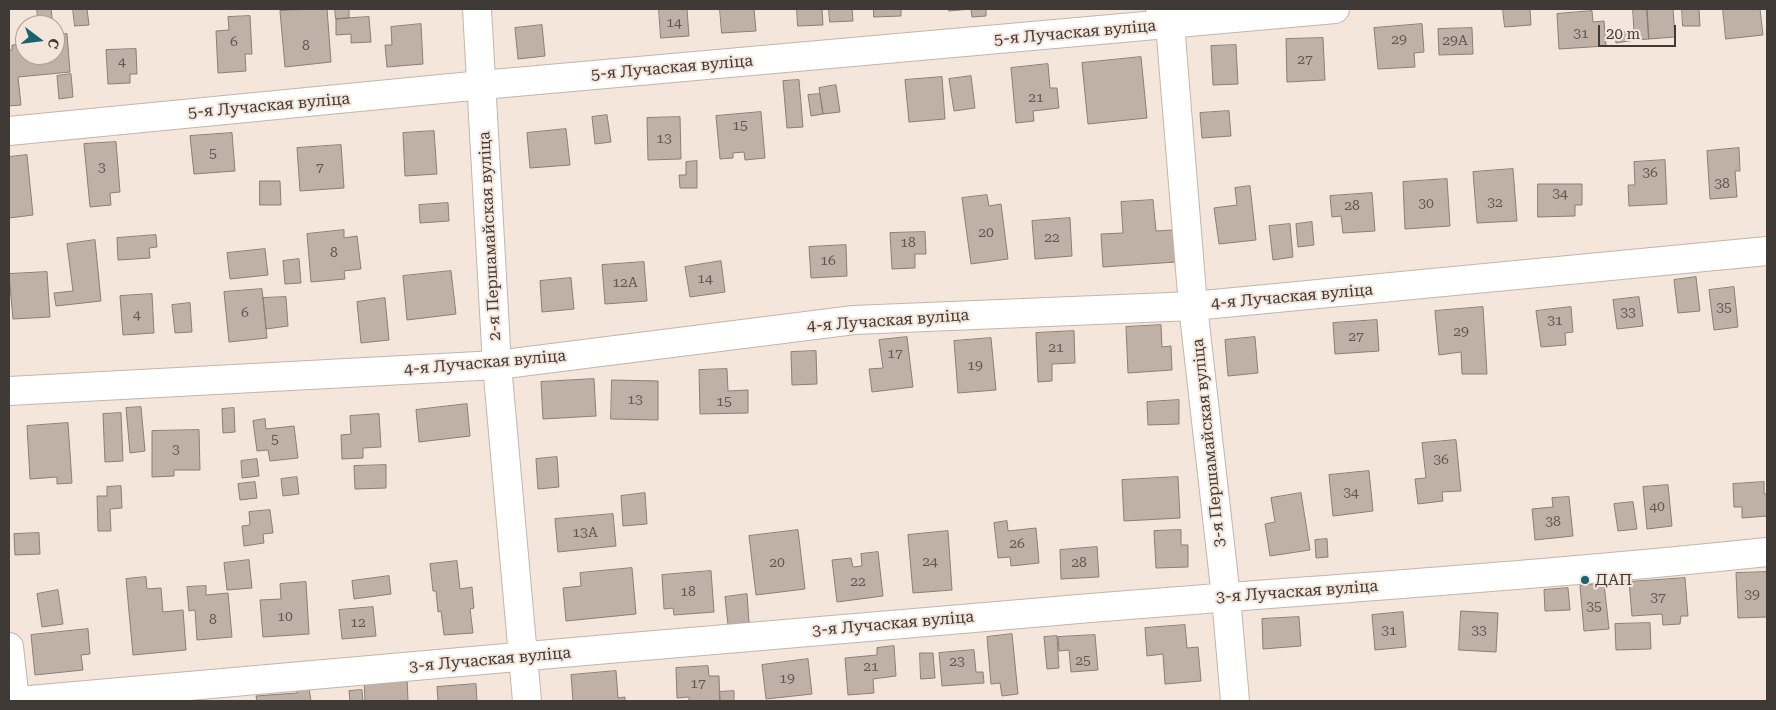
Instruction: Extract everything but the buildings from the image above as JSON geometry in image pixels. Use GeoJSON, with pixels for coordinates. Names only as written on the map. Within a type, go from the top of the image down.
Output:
{"type":"FeatureCollection","features":[{"type":"Feature","properties":{"kind":"street","name":"2-я Першамайская вуліца"},"geometry":{"type":"LineString","coordinates":[[477,9],[497,365],[527,701]]}},
{"type":"Feature","properties":{"kind":"street","name":"5-я Лучаская вуліца"},"geometry":{"type":"LineString","coordinates":[[9,131],[1165,16],[1335,9]]}},
{"type":"Feature","properties":{"kind":"street","name":"3-я Першамайская вуліца"},"geometry":{"type":"LineString","coordinates":[[1165,16],[1193,306],[1226,597],[1235,701]]}},
{"type":"Feature","properties":{"kind":"street","name":"4-я Лучаская вуліца"},"geometry":{"type":"LineString","coordinates":[[9,391],[497,365],[854,320],[1193,306],[1767,250]]}},
{"type":"Feature","properties":{"kind":"street","name":"3-я Лучаская вуліца"},"geometry":{"type":"LineString","coordinates":[[17,701],[725,638],[1226,597],[1453,582],[1637,566],[1767,552]]}},
{"type":"Feature","properties":{"kind":"street"},"geometry":{"type":"LineString","coordinates":[[9,647],[17,701]]}},
{"type":"Feature","properties":{"kind":"place","name":"ДАП"},"geometry":{"type":"Point","coordinates":[1585,580]}}]}
